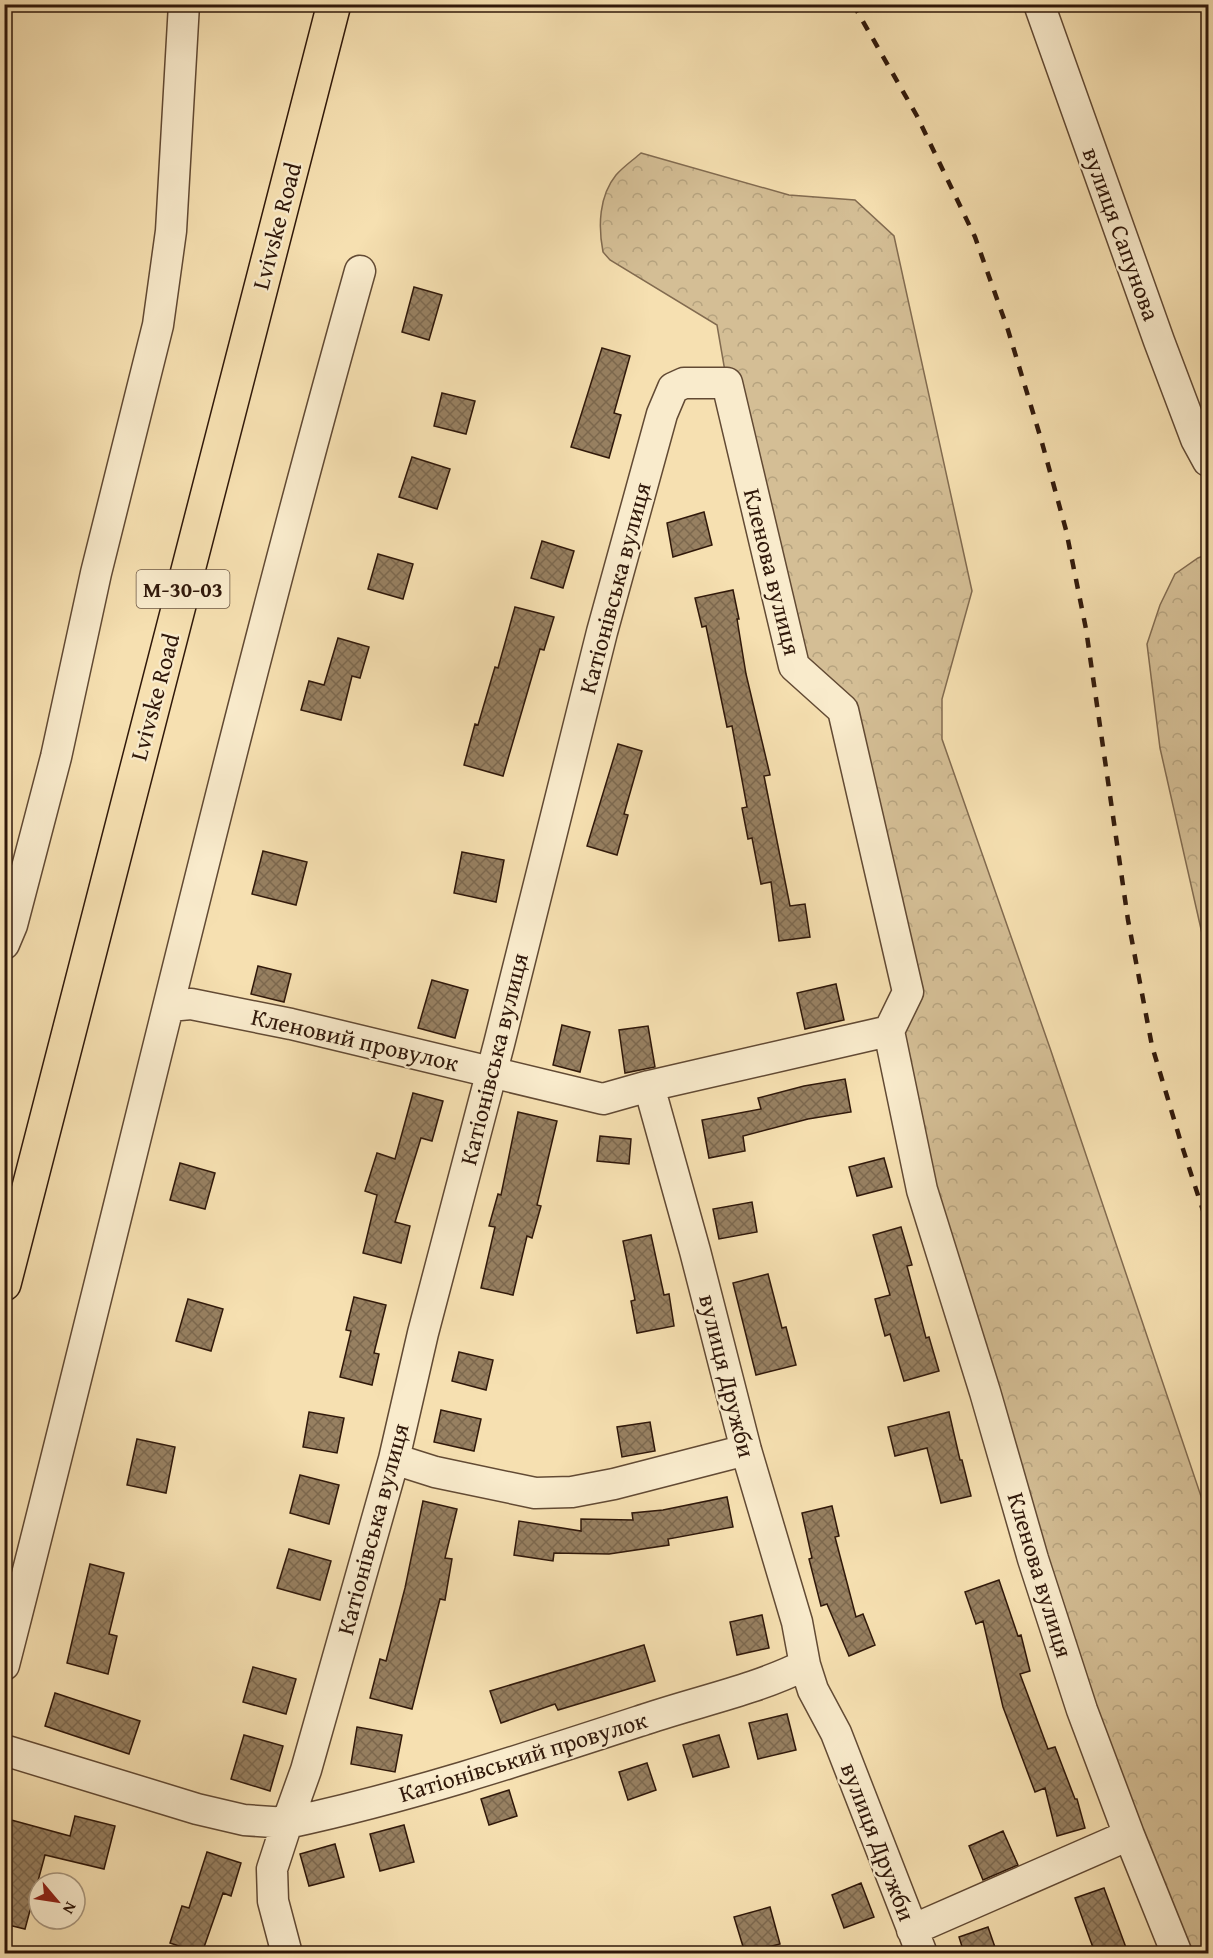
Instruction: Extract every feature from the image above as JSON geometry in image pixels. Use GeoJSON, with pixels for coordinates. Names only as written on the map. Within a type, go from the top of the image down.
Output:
{"type":"FeatureCollection","features":[{"type":"Feature","properties":{"kind":"main road","name":"Lvivske Road"},"geometry":{"type":"LineString","coordinates":[[4,1284],[334,4]]}},
{"type":"Feature","properties":{"kind":"street"},"geometry":{"type":"LineString","coordinates":[[4,944],[12,925],[56,757],[96,573],[158,325],[171,231],[184,4]]}},
{"type":"Feature","properties":{"kind":"street","name":"вулиця Сапунова"},"geometry":{"type":"LineString","coordinates":[[1039,4],[1159,341],[1196,439],[1209,461]]}},
{"type":"Feature","properties":{"kind":"street"},"geometry":{"type":"LineString","coordinates":[[4,1665],[170,1006],[202,866],[301,481],[360,271]]}},
{"type":"Feature","properties":{"kind":"street","name":"Кленова вулиця"},"geometry":{"type":"LineString","coordinates":[[662,414],[673,388],[684,383],[727,383],[794,666],[843,710],[908,992],[889,1031],[922,1190],[986,1392],[1033,1559],[1082,1710],[1177,1953]]}},
{"type":"Feature","properties":{"kind":"street","name":"Катіонівська вулиця"},"geometry":{"type":"LineString","coordinates":[[287,1953],[273,1901],[272,1869],[306,1770],[394,1459],[423,1333],[492,1072],[602,632],[662,414]]}},
{"type":"Feature","properties":{"kind":"street","name":"Кленовий провулок"},"geometry":{"type":"LineString","coordinates":[[170,1006],[191,1004],[231,1011],[603,1099],[649,1086],[889,1031]]}},
{"type":"Feature","properties":{"kind":"street","name":"вулиця Дружби"},"geometry":{"type":"LineString","coordinates":[[649,1086],[695,1251],[746,1450],[797,1622],[781,1676],[813,1690],[836,1733],[913,1946]]}},
{"type":"Feature","properties":{"kind":"street"},"geometry":{"type":"LineString","coordinates":[[394,1459],[435,1472],[535,1493],[572,1492],[614,1484],[746,1450]]}},
{"type":"Feature","properties":{"kind":"street","name":"Катіонівський провулок"},"geometry":{"type":"LineString","coordinates":[[4,1749],[197,1809],[244,1820],[287,1823],[414,1792],[505,1765],[781,1676]]}},
{"type":"Feature","properties":{"kind":"street"},"geometry":{"type":"LineString","coordinates":[[913,1946],[1129,1835]]}},
{"type":"Feature","properties":{"kind":"green space"},"geometry":{"type":"Polygon","coordinates":[[[641,153],[789,195],[855,200],[894,236],[972,591],[942,699],[942,739],[1051,1051],[1208,1517],[1208,1953],[1177,1953],[1129,1835],[889,1031],[908,992],[843,710],[794,666],[727,383],[717,325],[610,260],[603,252],[600,222],[606,192],[616,175],[641,153]]]}},
{"type":"Feature","properties":{"kind":"green space"},"geometry":{"type":"Polygon","coordinates":[[[1208,554],[1208,960],[1160,748],[1147,644],[1160,605],[1175,574],[1208,554]]]}},
{"type":"Feature","properties":{"kind":"building"},"geometry":{"type":"Polygon","coordinates":[[[414,287],[442,295],[429,340],[402,332],[414,287]]]}},
{"type":"Feature","properties":{"kind":"building"},"geometry":{"type":"Polygon","coordinates":[[[602,348],[630,356],[614,413],[621,415],[609,458],[571,447],[602,348]]]}},
{"type":"Feature","properties":{"kind":"building"},"geometry":{"type":"Polygon","coordinates":[[[442,393],[475,401],[466,434],[434,426],[442,393]]]}},
{"type":"Feature","properties":{"kind":"building"},"geometry":{"type":"Polygon","coordinates":[[[412,457],[450,469],[437,509],[399,497],[412,457]]]}},
{"type":"Feature","properties":{"kind":"building"},"geometry":{"type":"Polygon","coordinates":[[[704,512],[712,545],[673,557],[667,523],[704,512]]]}},
{"type":"Feature","properties":{"kind":"building"},"geometry":{"type":"Polygon","coordinates":[[[542,541],[574,551],[563,588],[531,578],[542,541]]]}},
{"type":"Feature","properties":{"kind":"building"},"geometry":{"type":"Polygon","coordinates":[[[378,554],[413,564],[403,599],[368,589],[378,554]]]}},
{"type":"Feature","properties":{"kind":"building"},"geometry":{"type":"Polygon","coordinates":[[[733,590],[746,674],[770,775],[764,776],[790,906],[805,904],[810,937],[779,941],[771,882],[761,884],[752,838],[748,839],[742,808],[747,807],[732,726],[727,727],[706,626],[702,627],[695,598],[733,590]]]}},
{"type":"Feature","properties":{"kind":"building"},"geometry":{"type":"Polygon","coordinates":[[[515,607],[554,617],[544,650],[540,649],[503,776],[464,765],[475,724],[478,725],[495,667],[498,668],[515,607]]]}},
{"type":"Feature","properties":{"kind":"building"},"geometry":{"type":"Polygon","coordinates":[[[338,638],[369,647],[360,678],[352,676],[341,720],[301,710],[309,681],[324,685],[338,638]]]}},
{"type":"Feature","properties":{"kind":"building"},"geometry":{"type":"Polygon","coordinates":[[[618,744],[642,751],[624,814],[628,815],[617,855],[587,846],[618,744]]]}},
{"type":"Feature","properties":{"kind":"building"},"geometry":{"type":"Polygon","coordinates":[[[263,851],[307,862],[296,905],[252,894],[263,851]]]}},
{"type":"Feature","properties":{"kind":"building"},"geometry":{"type":"Polygon","coordinates":[[[462,852],[504,860],[496,902],[454,893],[462,852]]]}},
{"type":"Feature","properties":{"kind":"building"},"geometry":{"type":"Polygon","coordinates":[[[258,966],[291,974],[284,1002],[251,994],[258,966]]]}},
{"type":"Feature","properties":{"kind":"building"},"geometry":{"type":"Polygon","coordinates":[[[432,980],[468,990],[455,1038],[418,1028],[432,980]]]}},
{"type":"Feature","properties":{"kind":"building"},"geometry":{"type":"Polygon","coordinates":[[[836,984],[844,1020],[805,1029],[797,993],[836,984]]]}},
{"type":"Feature","properties":{"kind":"building"},"geometry":{"type":"Polygon","coordinates":[[[562,1025],[590,1032],[580,1072],[553,1065],[562,1025]]]}},
{"type":"Feature","properties":{"kind":"building"},"geometry":{"type":"Polygon","coordinates":[[[648,1026],[655,1067],[625,1073],[619,1030],[648,1026]]]}},
{"type":"Feature","properties":{"kind":"building"},"geometry":{"type":"Polygon","coordinates":[[[845,1079],[851,1112],[808,1119],[743,1136],[745,1151],[709,1158],[702,1120],[761,1109],[758,1098],[804,1086],[845,1079]]]}},
{"type":"Feature","properties":{"kind":"building"},"geometry":{"type":"Polygon","coordinates":[[[413,1093],[443,1101],[432,1141],[421,1138],[395,1222],[410,1226],[401,1263],[363,1253],[377,1195],[365,1191],[377,1153],[395,1159],[413,1093]]]}},
{"type":"Feature","properties":{"kind":"building"},"geometry":{"type":"Polygon","coordinates":[[[518,1112],[557,1121],[537,1205],[541,1206],[532,1238],[527,1236],[513,1295],[481,1288],[495,1227],[489,1226],[498,1194],[501,1195],[518,1112]]]}},
{"type":"Feature","properties":{"kind":"building"},"geometry":{"type":"Polygon","coordinates":[[[600,1136],[631,1139],[629,1164],[597,1161],[600,1136]]]}},
{"type":"Feature","properties":{"kind":"building"},"geometry":{"type":"Polygon","coordinates":[[[884,1158],[892,1187],[857,1196],[849,1167],[884,1158]]]}},
{"type":"Feature","properties":{"kind":"building"},"geometry":{"type":"Polygon","coordinates":[[[180,1163],[215,1173],[205,1209],[170,1200],[180,1163]]]}},
{"type":"Feature","properties":{"kind":"building"},"geometry":{"type":"Polygon","coordinates":[[[752,1202],[757,1232],[719,1239],[713,1209],[752,1202]]]}},
{"type":"Feature","properties":{"kind":"building"},"geometry":{"type":"Polygon","coordinates":[[[901,1227],[912,1265],[907,1266],[926,1338],[929,1337],[939,1371],[904,1381],[890,1334],[885,1336],[875,1299],[890,1295],[873,1235],[901,1227]]]}},
{"type":"Feature","properties":{"kind":"building"},"geometry":{"type":"Polygon","coordinates":[[[651,1235],[664,1295],[669,1294],[674,1326],[637,1333],[631,1301],[635,1300],[623,1241],[651,1235]]]}},
{"type":"Feature","properties":{"kind":"building"},"geometry":{"type":"Polygon","coordinates":[[[768,1274],[782,1328],[786,1327],[796,1365],[756,1375],[733,1283],[768,1274]]]}},
{"type":"Feature","properties":{"kind":"building"},"geometry":{"type":"Polygon","coordinates":[[[354,1297],[386,1305],[374,1353],[379,1354],[372,1385],[340,1377],[351,1331],[346,1330],[354,1297]]]}},
{"type":"Feature","properties":{"kind":"building"},"geometry":{"type":"Polygon","coordinates":[[[188,1299],[223,1309],[211,1351],[176,1341],[188,1299]]]}},
{"type":"Feature","properties":{"kind":"building"},"geometry":{"type":"Polygon","coordinates":[[[459,1352],[493,1360],[486,1390],[452,1381],[459,1352]]]}},
{"type":"Feature","properties":{"kind":"building"},"geometry":{"type":"Polygon","coordinates":[[[441,1410],[481,1419],[474,1451],[434,1442],[441,1410]]]}},
{"type":"Feature","properties":{"kind":"building"},"geometry":{"type":"Polygon","coordinates":[[[309,1412],[344,1418],[337,1453],[303,1447],[309,1412]]]}},
{"type":"Feature","properties":{"kind":"building"},"geometry":{"type":"Polygon","coordinates":[[[949,1412],[971,1496],[941,1503],[927,1448],[895,1456],[888,1427],[949,1412]]]}},
{"type":"Feature","properties":{"kind":"building"},"geometry":{"type":"Polygon","coordinates":[[[650,1422],[655,1451],[622,1457],[617,1427],[650,1422]]]}},
{"type":"Feature","properties":{"kind":"building"},"geometry":{"type":"Polygon","coordinates":[[[137,1439],[175,1447],[166,1493],[127,1485],[137,1439]]]}},
{"type":"Feature","properties":{"kind":"building"},"geometry":{"type":"Polygon","coordinates":[[[300,1475],[339,1485],[329,1524],[290,1513],[300,1475]]]}},
{"type":"Feature","properties":{"kind":"building"},"geometry":{"type":"Polygon","coordinates":[[[727,1497],[733,1527],[668,1539],[669,1545],[609,1554],[554,1553],[553,1561],[514,1555],[519,1521],[581,1531],[581,1519],[633,1520],[632,1513],[663,1510],[727,1497]]]}},
{"type":"Feature","properties":{"kind":"building"},"geometry":{"type":"Polygon","coordinates":[[[423,1501],[457,1509],[445,1558],[452,1559],[445,1600],[440,1599],[412,1709],[370,1698],[380,1659],[386,1661],[405,1588],[423,1501]]]}},
{"type":"Feature","properties":{"kind":"building"},"geometry":{"type":"Polygon","coordinates":[[[832,1506],[839,1536],[835,1537],[856,1617],[863,1614],[875,1645],[849,1656],[827,1604],[821,1606],[809,1559],[812,1558],[802,1513],[832,1506]]]}},
{"type":"Feature","properties":{"kind":"building"},"geometry":{"type":"Polygon","coordinates":[[[289,1549],[331,1561],[320,1600],[277,1588],[289,1549]]]}},
{"type":"Feature","properties":{"kind":"building"},"geometry":{"type":"Polygon","coordinates":[[[90,1564],[124,1573],[109,1634],[117,1636],[108,1674],[67,1663],[90,1564]]]}},
{"type":"Feature","properties":{"kind":"building"},"geometry":{"type":"Polygon","coordinates":[[[999,1580],[1018,1636],[1021,1635],[1030,1671],[1020,1674],[1048,1749],[1055,1747],[1075,1799],[1077,1799],[1085,1828],[1057,1836],[1045,1788],[1035,1792],[1003,1707],[983,1621],[976,1624],[965,1592],[999,1580]]]}},
{"type":"Feature","properties":{"kind":"building"},"geometry":{"type":"Polygon","coordinates":[[[762,1615],[769,1648],[737,1655],[730,1622],[762,1615]]]}},
{"type":"Feature","properties":{"kind":"building"},"geometry":{"type":"Polygon","coordinates":[[[644,1645],[655,1681],[558,1710],[555,1704],[501,1723],[490,1691],[644,1645]]]}},
{"type":"Feature","properties":{"kind":"building"},"geometry":{"type":"Polygon","coordinates":[[[253,1667],[296,1679],[286,1714],[243,1702],[253,1667]]]}},
{"type":"Feature","properties":{"kind":"building"},"geometry":{"type":"Polygon","coordinates":[[[55,1693],[140,1721],[129,1754],[45,1726],[55,1693]]]}},
{"type":"Feature","properties":{"kind":"building"},"geometry":{"type":"Polygon","coordinates":[[[787,1714],[796,1750],[758,1759],[749,1723],[787,1714]]]}},
{"type":"Feature","properties":{"kind":"building"},"geometry":{"type":"Polygon","coordinates":[[[357,1727],[402,1735],[395,1772],[351,1764],[357,1727]]]}},
{"type":"Feature","properties":{"kind":"building"},"geometry":{"type":"Polygon","coordinates":[[[244,1735],[283,1746],[270,1791],[231,1779],[244,1735]]]}},
{"type":"Feature","properties":{"kind":"building"},"geometry":{"type":"Polygon","coordinates":[[[719,1735],[729,1767],[693,1777],[683,1745],[719,1735]]]}},
{"type":"Feature","properties":{"kind":"building"},"geometry":{"type":"Polygon","coordinates":[[[647,1763],[656,1790],[628,1800],[619,1772],[647,1763]]]}},
{"type":"Feature","properties":{"kind":"building"},"geometry":{"type":"Polygon","coordinates":[[[509,1790],[517,1816],[489,1825],[481,1799],[509,1790]]]}},
{"type":"Feature","properties":{"kind":"building"},"geometry":{"type":"Polygon","coordinates":[[[75,1816],[115,1826],[104,1869],[45,1855],[41,1871],[27,1871],[25,1929],[4,1924],[4,1818],[70,1836],[75,1816]]]}},
{"type":"Feature","properties":{"kind":"building"},"geometry":{"type":"Polygon","coordinates":[[[404,1825],[414,1862],[380,1871],[370,1834],[404,1825]]]}},
{"type":"Feature","properties":{"kind":"building"},"geometry":{"type":"Polygon","coordinates":[[[1003,1831],[1018,1865],[983,1880],[969,1846],[1003,1831]]]}},
{"type":"Feature","properties":{"kind":"building"},"geometry":{"type":"Polygon","coordinates":[[[335,1844],[344,1877],[309,1886],[300,1854],[335,1844]]]}},
{"type":"Feature","properties":{"kind":"building"},"geometry":{"type":"Polygon","coordinates":[[[207,1852],[241,1863],[231,1896],[223,1893],[202,1953],[200,1953],[170,1943],[182,1906],[189,1908],[207,1852]]]}},
{"type":"Feature","properties":{"kind":"building"},"geometry":{"type":"Polygon","coordinates":[[[861,1883],[874,1917],[844,1928],[832,1895],[861,1883]]]}},
{"type":"Feature","properties":{"kind":"building"},"geometry":{"type":"Polygon","coordinates":[[[1104,1888],[1128,1953],[1095,1953],[1075,1898],[1104,1888]]]}},
{"type":"Feature","properties":{"kind":"building"},"geometry":{"type":"Polygon","coordinates":[[[770,1907],[780,1944],[745,1953],[734,1917],[770,1907]]]}},
{"type":"Feature","properties":{"kind":"building"},"geometry":{"type":"Polygon","coordinates":[[[988,1927],[997,1953],[964,1953],[959,1937],[988,1927]]]}},
{"type":"Feature","properties":{"kind":"railway"},"geometry":{"type":"LineString","coordinates":[[853,4],[917,116],[975,237],[1008,330],[1041,439],[1066,530],[1086,629],[1128,920],[1152,1046],[1208,1226]]}}]}
